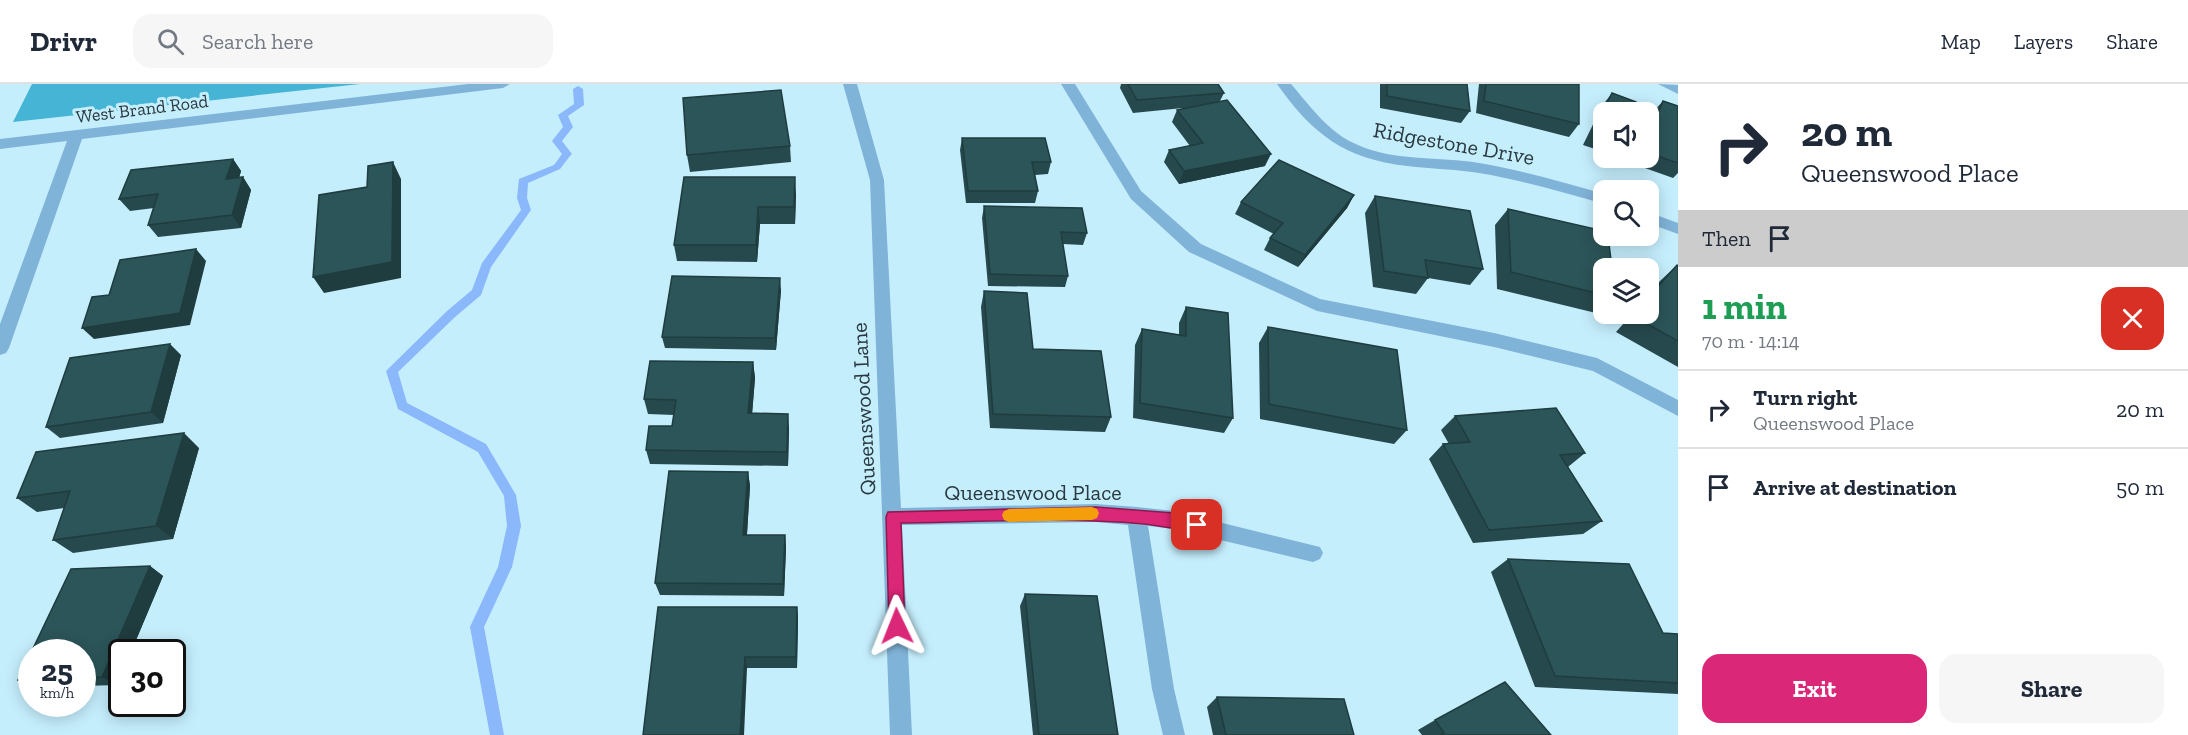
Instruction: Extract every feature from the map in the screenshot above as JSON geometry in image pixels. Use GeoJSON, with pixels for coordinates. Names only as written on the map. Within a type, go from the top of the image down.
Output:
{"type":"FeatureCollection","features":[{"type":"Feature","properties":{"kind":"street","name":"West Brand Road"},"geometry":{"type":"LineString","coordinates":[[0,144],[503,84]]}},
{"type":"Feature","properties":{"kind":"street","name":"Queenswood Lane"},"geometry":{"type":"LineString","coordinates":[[850,84],[877,180],[901,735]]}},
{"type":"Feature","properties":{"kind":"street"},"geometry":{"type":"LineString","coordinates":[[1068,84],[1136,195],[1195,248],[1317,305],[1494,340],[1597,365],[1678,409]]}},
{"type":"Feature","properties":{"kind":"street","name":"Ridgestone Drive"},"geometry":{"type":"LineString","coordinates":[[1284,84],[1313,121],[1339,141],[1380,157],[1477,168],[1544,182],[1593,196]]}},
{"type":"Feature","properties":{"kind":"street"},"geometry":{"type":"LineString","coordinates":[[1665,84],[1678,90]]}},
{"type":"Feature","properties":{"kind":"street"},"geometry":{"type":"LineString","coordinates":[[0,348],[76,135]]}},
{"type":"Feature","properties":{"kind":"street"},"geometry":{"type":"LineString","coordinates":[[1659,221],[1678,229]]}},
{"type":"Feature","properties":{"kind":"street","name":"Queenswood Place"},"geometry":{"type":"LineString","coordinates":[[893,517],[1096,513],[1137,516],[1174,520],[1313,553]]}},
{"type":"Feature","properties":{"kind":"street"},"geometry":{"type":"LineString","coordinates":[[1137,516],[1163,689],[1174,735]]}},
{"type":"Feature","properties":{"kind":"shaded area"},"geometry":{"type":"Polygon","coordinates":[[[32,84],[360,84],[13,122],[32,84]]]}},
{"type":"Feature","properties":{"kind":"building"},"geometry":{"type":"Polygon","coordinates":[[[1128,84],[1218,84],[1224,93],[1137,100],[1128,84]]]}},
{"type":"Feature","properties":{"kind":"building"},"geometry":{"type":"Polygon","coordinates":[[[1387,84],[1467,84],[1470,111],[1387,96],[1387,84]]]}},
{"type":"Feature","properties":{"kind":"building"},"geometry":{"type":"Polygon","coordinates":[[[1486,84],[1579,84],[1579,124],[1484,101],[1486,84]]]}},
{"type":"Feature","properties":{"kind":"building"},"geometry":{"type":"Polygon","coordinates":[[[781,90],[790,146],[687,155],[683,98],[781,90]]]}},
{"type":"Feature","properties":{"kind":"building"},"geometry":{"type":"Polygon","coordinates":[[[1612,93],[1636,102],[1608,102],[1612,93]]]}},
{"type":"Feature","properties":{"kind":"building"},"geometry":{"type":"Polygon","coordinates":[[[1227,100],[1271,154],[1184,171],[1169,150],[1203,143],[1177,110],[1227,100]]]}},
{"type":"Feature","properties":{"kind":"building"},"geometry":{"type":"Polygon","coordinates":[[[1663,101],[1678,106],[1678,163],[1659,157],[1659,110],[1663,101]]]}},
{"type":"Feature","properties":{"kind":"building"},"geometry":{"type":"Polygon","coordinates":[[[962,138],[1045,138],[1051,162],[1032,162],[1038,191],[968,191],[962,138]]]}},
{"type":"Feature","properties":{"kind":"building"},"geometry":{"type":"Polygon","coordinates":[[[233,159],[226,179],[243,177],[232,215],[148,225],[158,194],[119,199],[131,170],[233,159]]]}},
{"type":"Feature","properties":{"kind":"building"},"geometry":{"type":"Polygon","coordinates":[[[1279,160],[1354,195],[1305,255],[1270,238],[1283,223],[1241,202],[1279,160]]]}},
{"type":"Feature","properties":{"kind":"building"},"geometry":{"type":"Polygon","coordinates":[[[393,162],[392,262],[313,277],[319,195],[367,187],[368,166],[393,162]]]}},
{"type":"Feature","properties":{"kind":"building"},"geometry":{"type":"Polygon","coordinates":[[[684,177],[795,177],[794,207],[758,207],[756,245],[674,245],[684,177]]]}},
{"type":"Feature","properties":{"kind":"building"},"geometry":{"type":"Polygon","coordinates":[[[1375,196],[1470,211],[1483,269],[1425,260],[1428,278],[1384,271],[1375,196]]]}},
{"type":"Feature","properties":{"kind":"building"},"geometry":{"type":"Polygon","coordinates":[[[984,206],[1082,208],[1087,233],[1061,232],[1068,276],[990,274],[984,206]]]}},
{"type":"Feature","properties":{"kind":"building"},"geometry":{"type":"Polygon","coordinates":[[[1508,209],[1593,228],[1593,246],[1609,246],[1611,258],[1593,258],[1593,292],[1511,272],[1508,209]]]}},
{"type":"Feature","properties":{"kind":"building"},"geometry":{"type":"Polygon","coordinates":[[[196,249],[180,313],[82,328],[92,297],[109,295],[120,260],[196,249]]]}},
{"type":"Feature","properties":{"kind":"building"},"geometry":{"type":"Polygon","coordinates":[[[1677,265],[1678,341],[1647,324],[1659,324],[1659,285],[1677,265]]]}},
{"type":"Feature","properties":{"kind":"building"},"geometry":{"type":"Polygon","coordinates":[[[672,276],[780,278],[775,338],[662,337],[672,276]]]}},
{"type":"Feature","properties":{"kind":"building"},"geometry":{"type":"Polygon","coordinates":[[[984,291],[1027,293],[1033,349],[1101,351],[1111,417],[993,414],[984,291]]]}},
{"type":"Feature","properties":{"kind":"building"},"geometry":{"type":"Polygon","coordinates":[[[1186,307],[1228,313],[1233,418],[1140,403],[1142,329],[1186,336],[1186,307]]]}},
{"type":"Feature","properties":{"kind":"building"},"geometry":{"type":"Polygon","coordinates":[[[1268,327],[1397,350],[1407,430],[1269,404],[1268,327]]]}},
{"type":"Feature","properties":{"kind":"building"},"geometry":{"type":"Polygon","coordinates":[[[170,344],[151,412],[46,427],[70,358],[170,344]]]}},
{"type":"Feature","properties":{"kind":"building"},"geometry":{"type":"Polygon","coordinates":[[[650,361],[753,362],[748,413],[788,414],[787,452],[646,450],[649,426],[672,426],[676,400],[644,399],[650,361]]]}},
{"type":"Feature","properties":{"kind":"building"},"geometry":{"type":"Polygon","coordinates":[[[1556,408],[1585,453],[1560,455],[1602,521],[1489,530],[1443,444],[1470,442],[1455,416],[1556,408]]]}},
{"type":"Feature","properties":{"kind":"building"},"geometry":{"type":"Polygon","coordinates":[[[184,433],[156,526],[53,540],[70,491],[17,498],[36,452],[184,433]]]}},
{"type":"Feature","properties":{"kind":"building"},"geometry":{"type":"Polygon","coordinates":[[[669,471],[748,472],[743,535],[785,535],[783,584],[655,583],[669,471]]]}},
{"type":"Feature","properties":{"kind":"building"},"geometry":{"type":"Polygon","coordinates":[[[1508,559],[1629,564],[1663,633],[1678,634],[1678,683],[1555,676],[1508,559]]]}},
{"type":"Feature","properties":{"kind":"building"},"geometry":{"type":"Polygon","coordinates":[[[150,566],[118,639],[108,639],[108,663],[102,677],[96,677],[96,639],[38,639],[71,569],[150,566]]]}},
{"type":"Feature","properties":{"kind":"building"},"geometry":{"type":"Polygon","coordinates":[[[1025,594],[1097,596],[1118,735],[1039,735],[1025,594]]]}},
{"type":"Feature","properties":{"kind":"building"},"geometry":{"type":"Polygon","coordinates":[[[658,607],[797,607],[796,657],[745,657],[740,735],[643,735],[658,607]]]}},
{"type":"Feature","properties":{"kind":"building"},"geometry":{"type":"Polygon","coordinates":[[[1505,682],[1551,735],[1440,735],[1444,733],[1435,720],[1505,682]]]}},
{"type":"Feature","properties":{"kind":"building"},"geometry":{"type":"Polygon","coordinates":[[[1217,697],[1344,699],[1354,735],[1226,735],[1217,697]]]}},
{"type":"Feature","properties":{"kind":"waterway"},"geometry":{"type":"LineString","coordinates":[[497,735],[477,627],[505,567],[514,526],[510,495],[482,448],[402,406],[392,371],[477,292],[486,266],[526,210],[522,198],[523,181],[557,167],[567,154],[557,141],[568,127],[563,115],[579,105],[578,89]]}},
{"type":"Feature","properties":{"kind":"slow traffic"},"geometry":{"type":"LineString","coordinates":[[1009,515],[1092,513]]}},
{"type":"Feature","properties":{"kind":"route"},"geometry":{"type":"LineString","coordinates":[[897,626],[893,517],[1096,513],[1174,520],[1197,525]]}}]}
